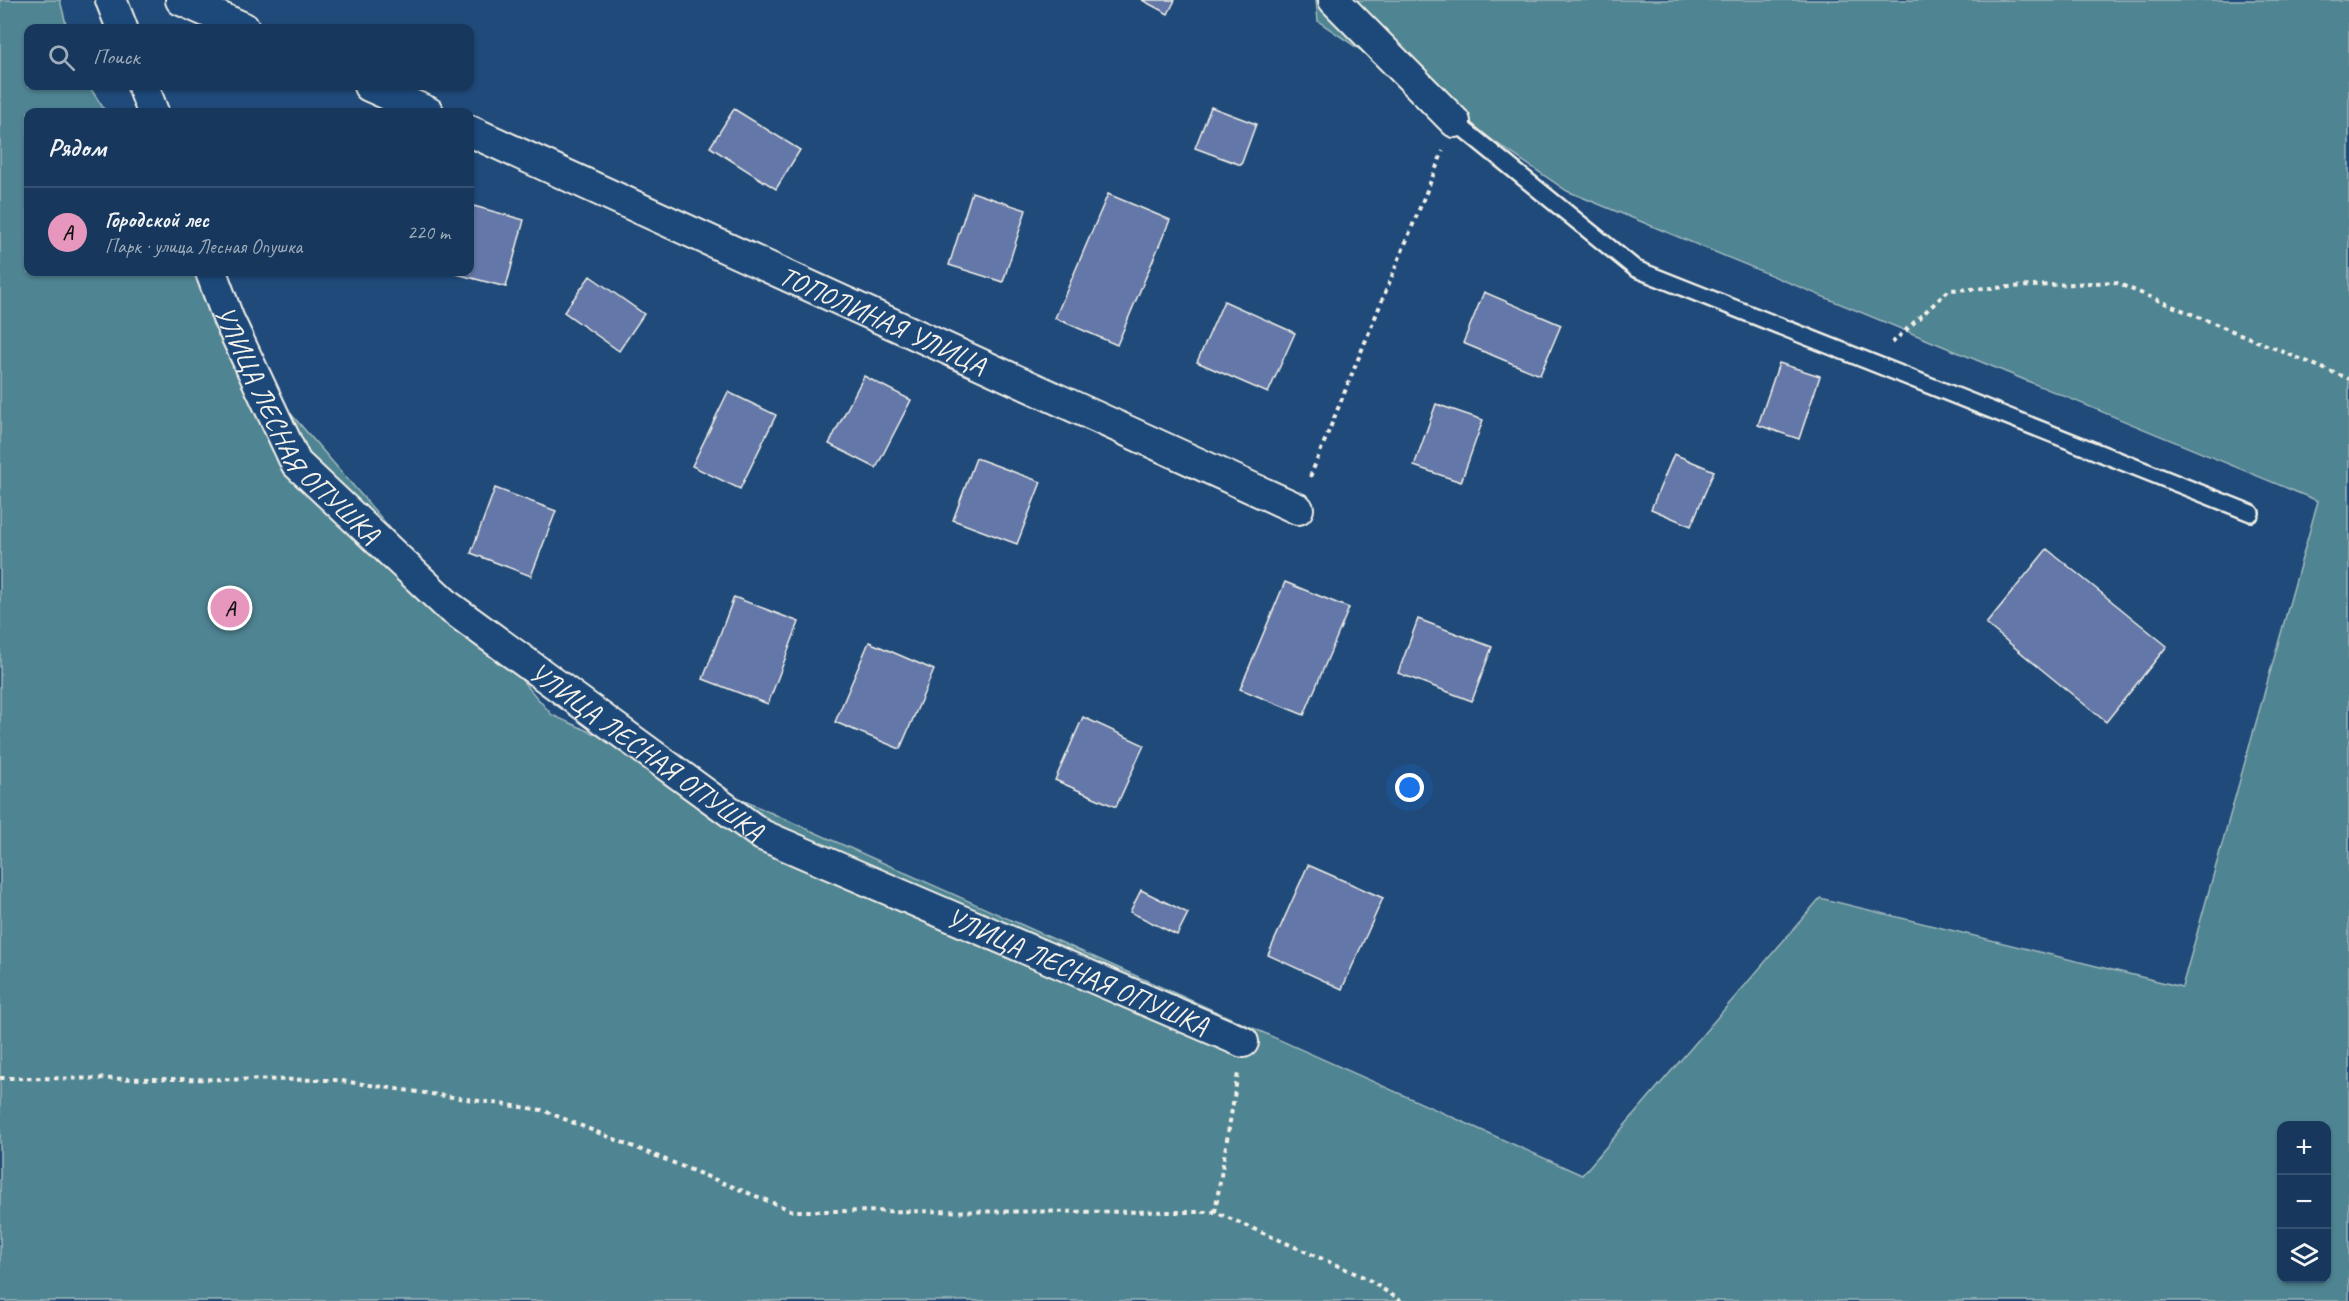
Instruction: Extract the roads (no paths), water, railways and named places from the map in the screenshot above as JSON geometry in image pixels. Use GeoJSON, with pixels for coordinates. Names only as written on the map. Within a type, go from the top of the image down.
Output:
{"type":"FeatureCollection","features":[{"type":"Feature","properties":{"kind":"street"},"geometry":{"type":"LineString","coordinates":[[111,0],[120,24]]}},
{"type":"Feature","properties":{"kind":"street"},"geometry":{"type":"LineString","coordinates":[[181,0],[235,24]]}},
{"type":"Feature","properties":{"kind":"street"},"geometry":{"type":"LineString","coordinates":[[1334,0],[1455,122]]}},
{"type":"Feature","properties":{"kind":"street"},"geometry":{"type":"LineString","coordinates":[[145,90],[151,108]]}},
{"type":"Feature","properties":{"kind":"street"},"geometry":{"type":"LineString","coordinates":[[378,90],[419,108]]}},
{"type":"Feature","properties":{"kind":"street","name":"ТОПОЛИНАЯ УЛИЦА"},"geometry":{"type":"LineString","coordinates":[[474,133],[1298,509]]}},
{"type":"Feature","properties":{"kind":"street","name":"УЛИЦА ЛЕСНАЯ ОПУШКА"},"geometry":{"type":"LineString","coordinates":[[212,276],[228,318],[296,463],[447,605],[762,835],[1243,1042]]}},
{"type":"Feature","properties":{"kind":"lane"},"geometry":{"type":"LineString","coordinates":[[1455,122],[1636,269],[2251,513]]}},
{"type":"Feature","properties":{"kind":"place","name":"Городской лес"},"geometry":{"type":"Point","coordinates":[230,608]}}]}
